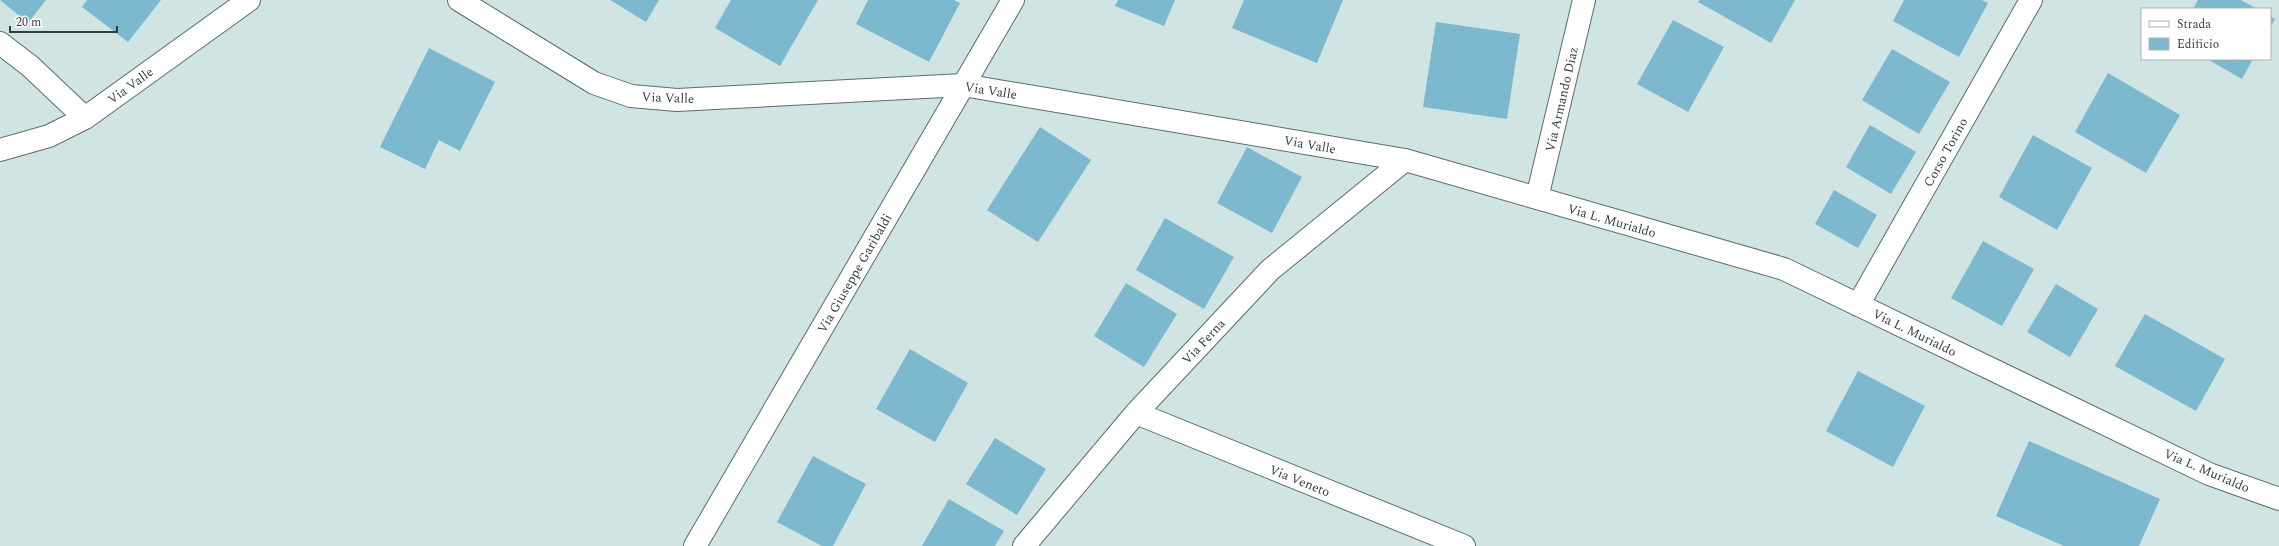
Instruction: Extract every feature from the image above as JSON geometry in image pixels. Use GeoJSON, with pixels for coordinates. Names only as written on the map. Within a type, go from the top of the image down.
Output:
{"type":"FeatureCollection","features":[{"type":"Feature","properties":{"kind":"street","name":"Via Valle"},"geometry":{"type":"LineString","coordinates":[[0,150],[49,136],[85,118],[249,0]]}},
{"type":"Feature","properties":{"kind":"street","name":"Via Valle"},"geometry":{"type":"LineString","coordinates":[[459,0],[594,83],[631,96],[678,100],[963,85],[1405,160],[1538,198]]}},
{"type":"Feature","properties":{"kind":"street","name":"Via Giuseppe Garibaldi"},"geometry":{"type":"LineString","coordinates":[[695,546],[1013,0]]}},
{"type":"Feature","properties":{"kind":"street","name":"Via Armando Diaz"},"geometry":{"type":"LineString","coordinates":[[1538,198],[1584,0]]}},
{"type":"Feature","properties":{"kind":"street","name":"Corso Torino"},"geometry":{"type":"LineString","coordinates":[[1858,305],[2031,0]]}},
{"type":"Feature","properties":{"kind":"street"},"geometry":{"type":"LineString","coordinates":[[0,43],[30,66],[85,118]]}},
{"type":"Feature","properties":{"kind":"street","name":"Via Ferna"},"geometry":{"type":"LineString","coordinates":[[1024,546],[1136,413],[1270,270],[1405,160]]}},
{"type":"Feature","properties":{"kind":"street","name":"Via L. Murialdo"},"geometry":{"type":"LineString","coordinates":[[1538,198],[1784,269],[2209,474],[2279,499]]}},
{"type":"Feature","properties":{"kind":"street","name":"Via Veneto"},"geometry":{"type":"LineString","coordinates":[[1136,413],[1464,546]]}},
{"type":"Feature","properties":{"kind":"building"},"geometry":{"type":"Polygon","coordinates":[[[0,0],[46,0],[28,23],[0,0]]]}},
{"type":"Feature","properties":{"kind":"building"},"geometry":{"type":"Polygon","coordinates":[[[87,0],[161,0],[128,42],[82,7],[87,0]]]}},
{"type":"Feature","properties":{"kind":"building"},"geometry":{"type":"Polygon","coordinates":[[[610,0],[659,0],[646,22],[610,0]]]}},
{"type":"Feature","properties":{"kind":"building"},"geometry":{"type":"Polygon","coordinates":[[[731,0],[818,0],[780,66],[715,28],[731,0]]]}},
{"type":"Feature","properties":{"kind":"building"},"geometry":{"type":"Polygon","coordinates":[[[868,0],[954,0],[960,3],[929,62],[856,24],[868,0]]]}},
{"type":"Feature","properties":{"kind":"building"},"geometry":{"type":"Polygon","coordinates":[[[1118,0],[1175,0],[1164,26],[1115,6],[1118,0]]]}},
{"type":"Feature","properties":{"kind":"building"},"geometry":{"type":"Polygon","coordinates":[[[1244,0],[1343,0],[1317,63],[1232,28],[1244,0]]]}},
{"type":"Feature","properties":{"kind":"building"},"geometry":{"type":"Polygon","coordinates":[[[1700,0],[1795,0],[1771,43],[1698,2],[1700,0]]]}},
{"type":"Feature","properties":{"kind":"building"},"geometry":{"type":"Polygon","coordinates":[[[1904,0],[1982,0],[1988,3],[1959,57],[1893,21],[1904,0]]]}},
{"type":"Feature","properties":{"kind":"building"},"geometry":{"type":"Polygon","coordinates":[[[2198,0],[2241,0],[2255,8],[2194,8],[2198,0]]]}},
{"type":"Feature","properties":{"kind":"building"},"geometry":{"type":"Polygon","coordinates":[[[2271,17],[2275,19],[2271,26],[2271,17]]]}},
{"type":"Feature","properties":{"kind":"building"},"geometry":{"type":"Polygon","coordinates":[[[1673,20],[1724,47],[1688,112],[1637,84],[1673,20]]]}},
{"type":"Feature","properties":{"kind":"building"},"geometry":{"type":"Polygon","coordinates":[[[1436,22],[1520,34],[1507,119],[1423,107],[1436,22]]]}},
{"type":"Feature","properties":{"kind":"building"},"geometry":{"type":"Polygon","coordinates":[[[429,48],[495,82],[460,151],[439,140],[425,169],[380,147],[429,48]]]}},
{"type":"Feature","properties":{"kind":"building"},"geometry":{"type":"Polygon","coordinates":[[[1892,49],[1950,82],[1919,134],[1862,100],[1892,49]]]}},
{"type":"Feature","properties":{"kind":"building"},"geometry":{"type":"Polygon","coordinates":[[[2209,60],[2252,60],[2242,79],[2209,60]]]}},
{"type":"Feature","properties":{"kind":"building"},"geometry":{"type":"Polygon","coordinates":[[[2108,73],[2180,115],[2146,173],[2075,132],[2108,73]]]}},
{"type":"Feature","properties":{"kind":"building"},"geometry":{"type":"Polygon","coordinates":[[[1870,125],[1916,152],[1891,194],[1846,167],[1870,125]]]}},
{"type":"Feature","properties":{"kind":"building"},"geometry":{"type":"Polygon","coordinates":[[[1040,127],[1091,160],[1038,242],[987,210],[1040,127]]]}},
{"type":"Feature","properties":{"kind":"building"},"geometry":{"type":"Polygon","coordinates":[[[2033,135],[2092,168],[2057,230],[1999,197],[2033,135]]]}},
{"type":"Feature","properties":{"kind":"building"},"geometry":{"type":"Polygon","coordinates":[[[1247,147],[1302,177],[1272,233],[1217,203],[1247,147]]]}},
{"type":"Feature","properties":{"kind":"building"},"geometry":{"type":"Polygon","coordinates":[[[1834,190],[1877,215],[1858,248],[1815,224],[1834,190]]]}},
{"type":"Feature","properties":{"kind":"building"},"geometry":{"type":"Polygon","coordinates":[[[1165,218],[1234,257],[1204,309],[1136,270],[1165,218]]]}},
{"type":"Feature","properties":{"kind":"building"},"geometry":{"type":"Polygon","coordinates":[[[1983,241],[2034,269],[2002,326],[1951,298],[1983,241]]]}},
{"type":"Feature","properties":{"kind":"building"},"geometry":{"type":"Polygon","coordinates":[[[1126,283],[1177,314],[1144,367],[1094,336],[1126,283]]]}},
{"type":"Feature","properties":{"kind":"building"},"geometry":{"type":"Polygon","coordinates":[[[2056,284],[2098,309],[2070,357],[2027,332],[2056,284]]]}},
{"type":"Feature","properties":{"kind":"building"},"geometry":{"type":"Polygon","coordinates":[[[2145,314],[2225,359],[2196,411],[2115,366],[2145,314]]]}},
{"type":"Feature","properties":{"kind":"building"},"geometry":{"type":"Polygon","coordinates":[[[910,349],[968,383],[935,442],[876,409],[910,349]]]}},
{"type":"Feature","properties":{"kind":"building"},"geometry":{"type":"Polygon","coordinates":[[[1858,371],[1925,406],[1893,467],[1826,431],[1858,371]]]}},
{"type":"Feature","properties":{"kind":"building"},"geometry":{"type":"Polygon","coordinates":[[[995,438],[1046,469],[1017,515],[966,484],[995,438]]]}},
{"type":"Feature","properties":{"kind":"building"},"geometry":{"type":"Polygon","coordinates":[[[2029,441],[2160,499],[2139,546],[2064,546],[1996,516],[2029,441]]]}},
{"type":"Feature","properties":{"kind":"building"},"geometry":{"type":"Polygon","coordinates":[[[813,456],[866,484],[833,546],[822,546],[777,522],[813,456]]]}},
{"type":"Feature","properties":{"kind":"building"},"geometry":{"type":"Polygon","coordinates":[[[949,499],[1004,531],[995,546],[922,546],[949,499]]]}}]}
